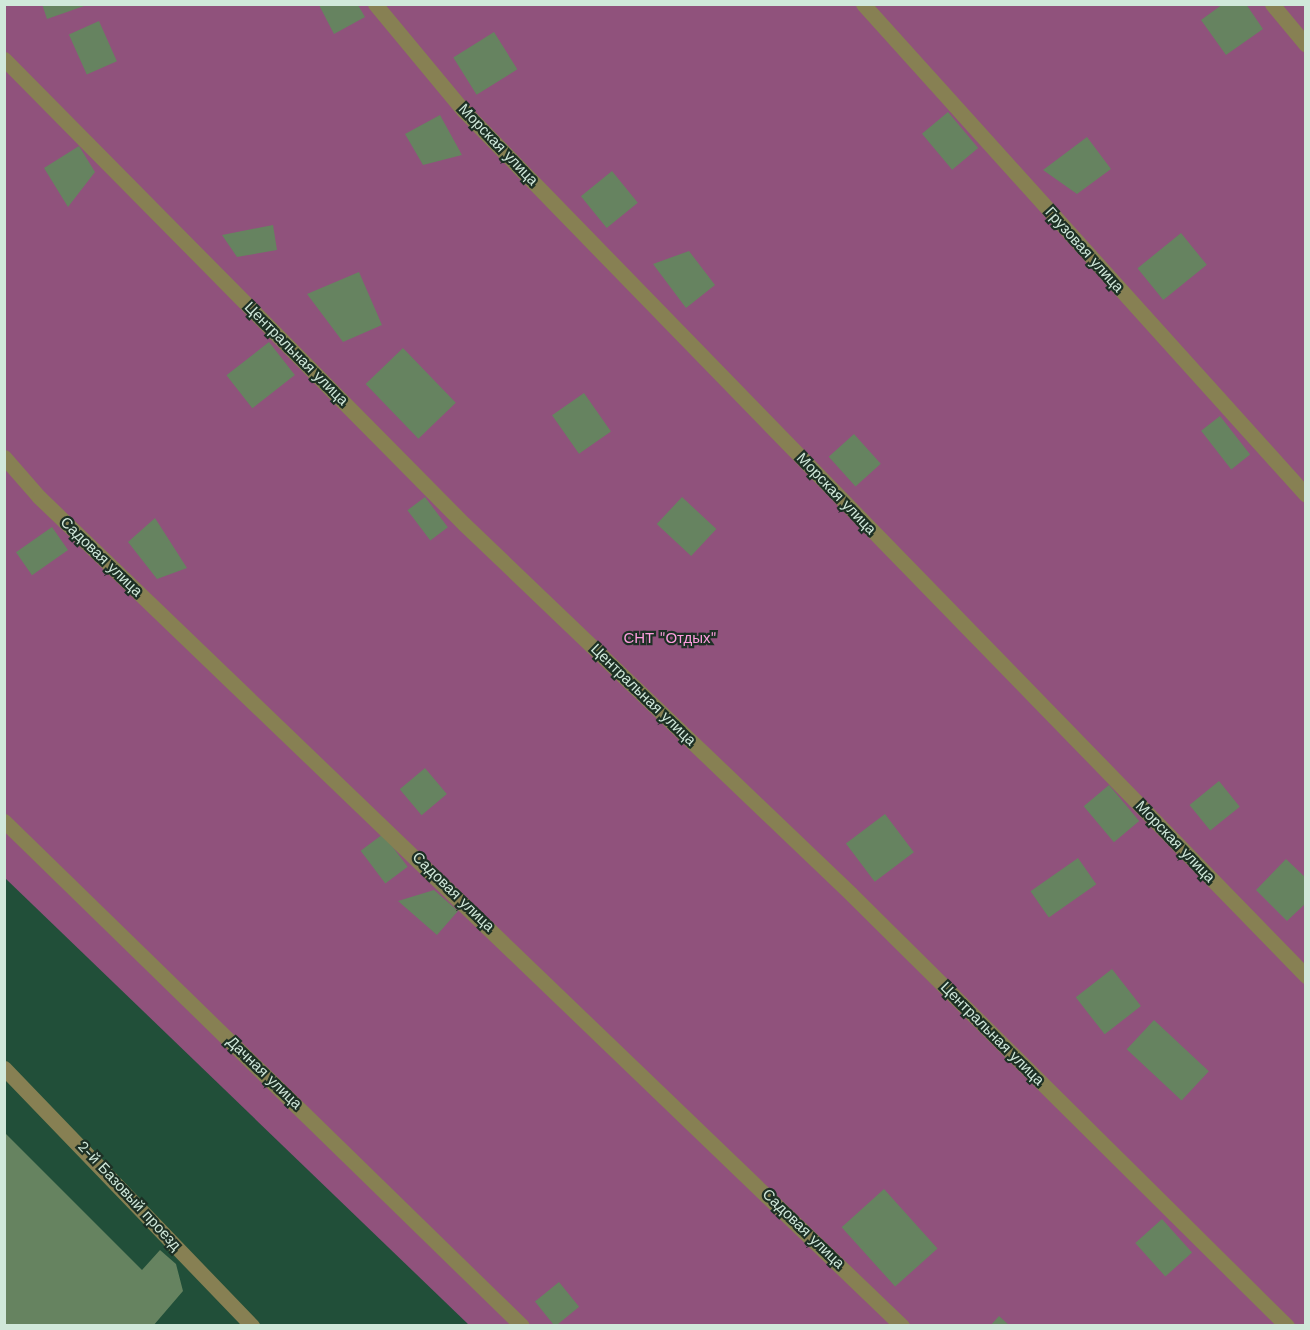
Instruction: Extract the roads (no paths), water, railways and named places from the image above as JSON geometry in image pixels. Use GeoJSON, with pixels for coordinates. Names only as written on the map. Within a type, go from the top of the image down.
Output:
{"type":"FeatureCollection","features":[{"type":"Feature","properties":{"kind":"lane","name":"Морская улица"},"geometry":{"type":"LineString","coordinates":[[375,4],[463,110],[1305,976]]}},
{"type":"Feature","properties":{"kind":"lane","name":"Грузовая улица"},"geometry":{"type":"LineString","coordinates":[[862,4],[1305,495]]}},
{"type":"Feature","properties":{"kind":"lane"},"geometry":{"type":"LineString","coordinates":[[1272,4],[1305,45]]}},
{"type":"Feature","properties":{"kind":"lane","name":"Центральная улица"},"geometry":{"type":"LineString","coordinates":[[4,59],[464,524],[851,894],[1287,1326]]}},
{"type":"Feature","properties":{"kind":"lane","name":"Садовая улица"},"geometry":{"type":"LineString","coordinates":[[4,458],[39,497],[902,1326]]}},
{"type":"Feature","properties":{"kind":"lane","name":"Дачная улица"},"geometry":{"type":"LineString","coordinates":[[4,821],[522,1326]]}},
{"type":"Feature","properties":{"kind":"lane","name":"2-й Базовый проезд"},"geometry":{"type":"LineString","coordinates":[[4,1068],[252,1326]]}},
{"type":"Feature","properties":{"kind":"park label","name":"СНТ \"Отдых\""},"geometry":{"type":"Point","coordinates":[670,639]}}]}
